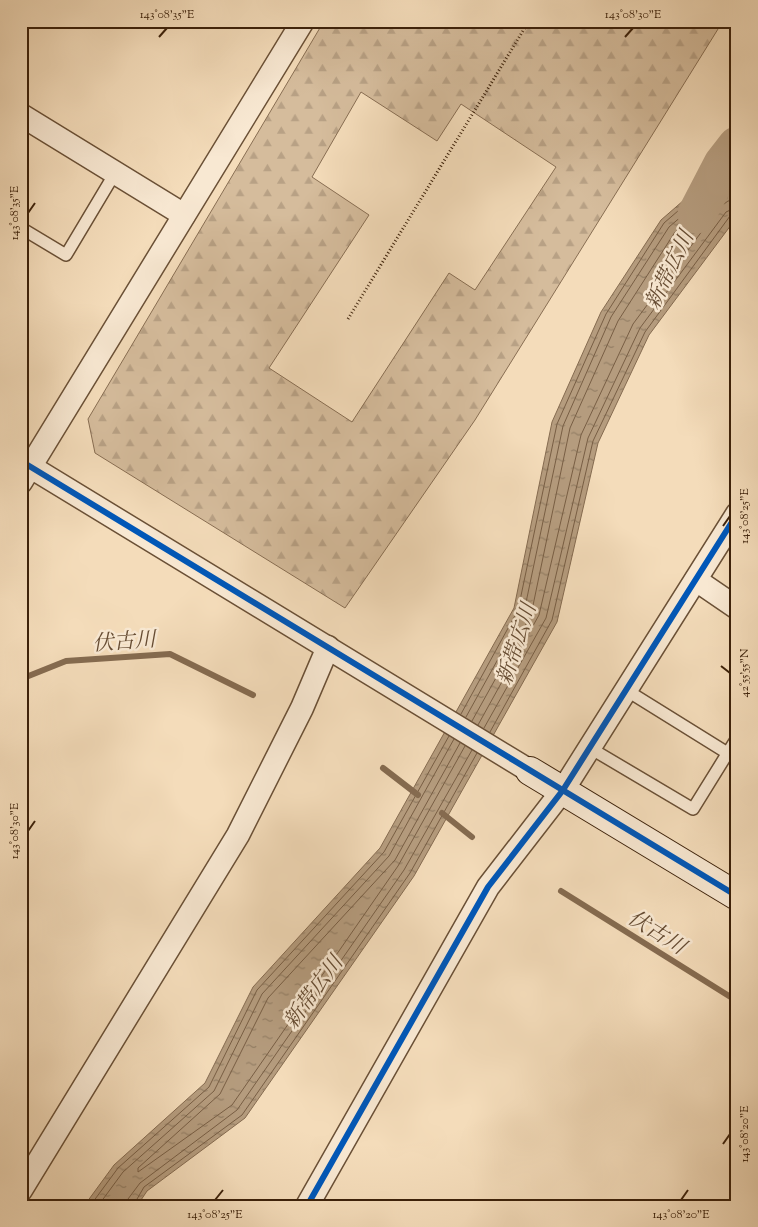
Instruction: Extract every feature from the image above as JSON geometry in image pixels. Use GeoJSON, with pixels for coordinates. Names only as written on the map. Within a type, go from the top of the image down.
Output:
{"type":"FeatureCollection","features":[{"type":"Feature","properties":{"kind":"street"},"geometry":{"type":"LineString","coordinates":[[303,21],[24,470],[328,647],[737,896]]}},
{"type":"Feature","properties":{"kind":"street"},"geometry":{"type":"LineString","coordinates":[[21,115],[184,215]]}},
{"type":"Feature","properties":{"kind":"street"},"geometry":{"type":"LineString","coordinates":[[307,1206],[488,887],[563,790],[737,514]]}},
{"type":"Feature","properties":{"kind":"street"},"geometry":{"type":"LineString","coordinates":[[696,580],[737,608]]}},
{"type":"Feature","properties":{"kind":"street"},"geometry":{"type":"LineString","coordinates":[[21,1190],[238,835],[302,708],[328,647]]}},
{"type":"Feature","properties":{"kind":"lane"},"geometry":{"type":"LineString","coordinates":[[21,228],[66,255],[115,173]]}},
{"type":"Feature","properties":{"kind":"lane"},"geometry":{"type":"LineString","coordinates":[[626,690],[732,756]]}},
{"type":"Feature","properties":{"kind":"lane"},"geometry":{"type":"LineString","coordinates":[[590,748],[693,809],[732,756],[737,738]]}},
{"type":"Feature","properties":{"kind":"path"},"geometry":{"type":"LineString","coordinates":[[348,319],[529,21]]}},
{"type":"Feature","properties":{"kind":"green space"},"geometry":{"type":"Polygon","coordinates":[[[324,21],[723,21],[475,420],[345,608],[95,453],[88,419],[324,21]],[[361,92],[312,177],[369,215],[269,368],[352,422],[449,273],[475,290],[556,167],[461,104],[437,141],[361,92]]]}},
{"type":"Feature","properties":{"kind":"water"},"geometry":{"type":"Polygon","coordinates":[[[737,154],[737,217],[649,335],[598,443],[557,622],[414,876],[245,1118],[147,1191],[137,1206],[84,1206],[114,1165],[205,1083],[253,987],[380,848],[514,608],[552,422],[601,312],[661,220],[737,154]]]}},
{"type":"Feature","properties":{"kind":"waterway","name":"新帯広川"},"geometry":{"type":"LineString","coordinates":[[697,214],[723,164],[737,146]]}},
{"type":"Feature","properties":{"kind":"waterway","name":"伏古川"},"geometry":{"type":"LineString","coordinates":[[21,679],[66,661],[170,654],[253,695]]}},
{"type":"Feature","properties":{"kind":"waterway","name":"伏古川"},"geometry":{"type":"LineString","coordinates":[[383,768],[418,795]]}},
{"type":"Feature","properties":{"kind":"waterway","name":"伏古川"},"geometry":{"type":"LineString","coordinates":[[442,813],[472,837]]}},
{"type":"Feature","properties":{"kind":"waterway","name":"伏古川"},"geometry":{"type":"LineString","coordinates":[[561,891],[737,1001]]}},
{"type":"Feature","properties":{"kind":"cycle path"},"geometry":{"type":"LineString","coordinates":[[21,461],[737,896]]}},
{"type":"Feature","properties":{"kind":"cycle path"},"geometry":{"type":"LineString","coordinates":[[307,1206],[488,887],[563,790],[737,514]]}}]}
